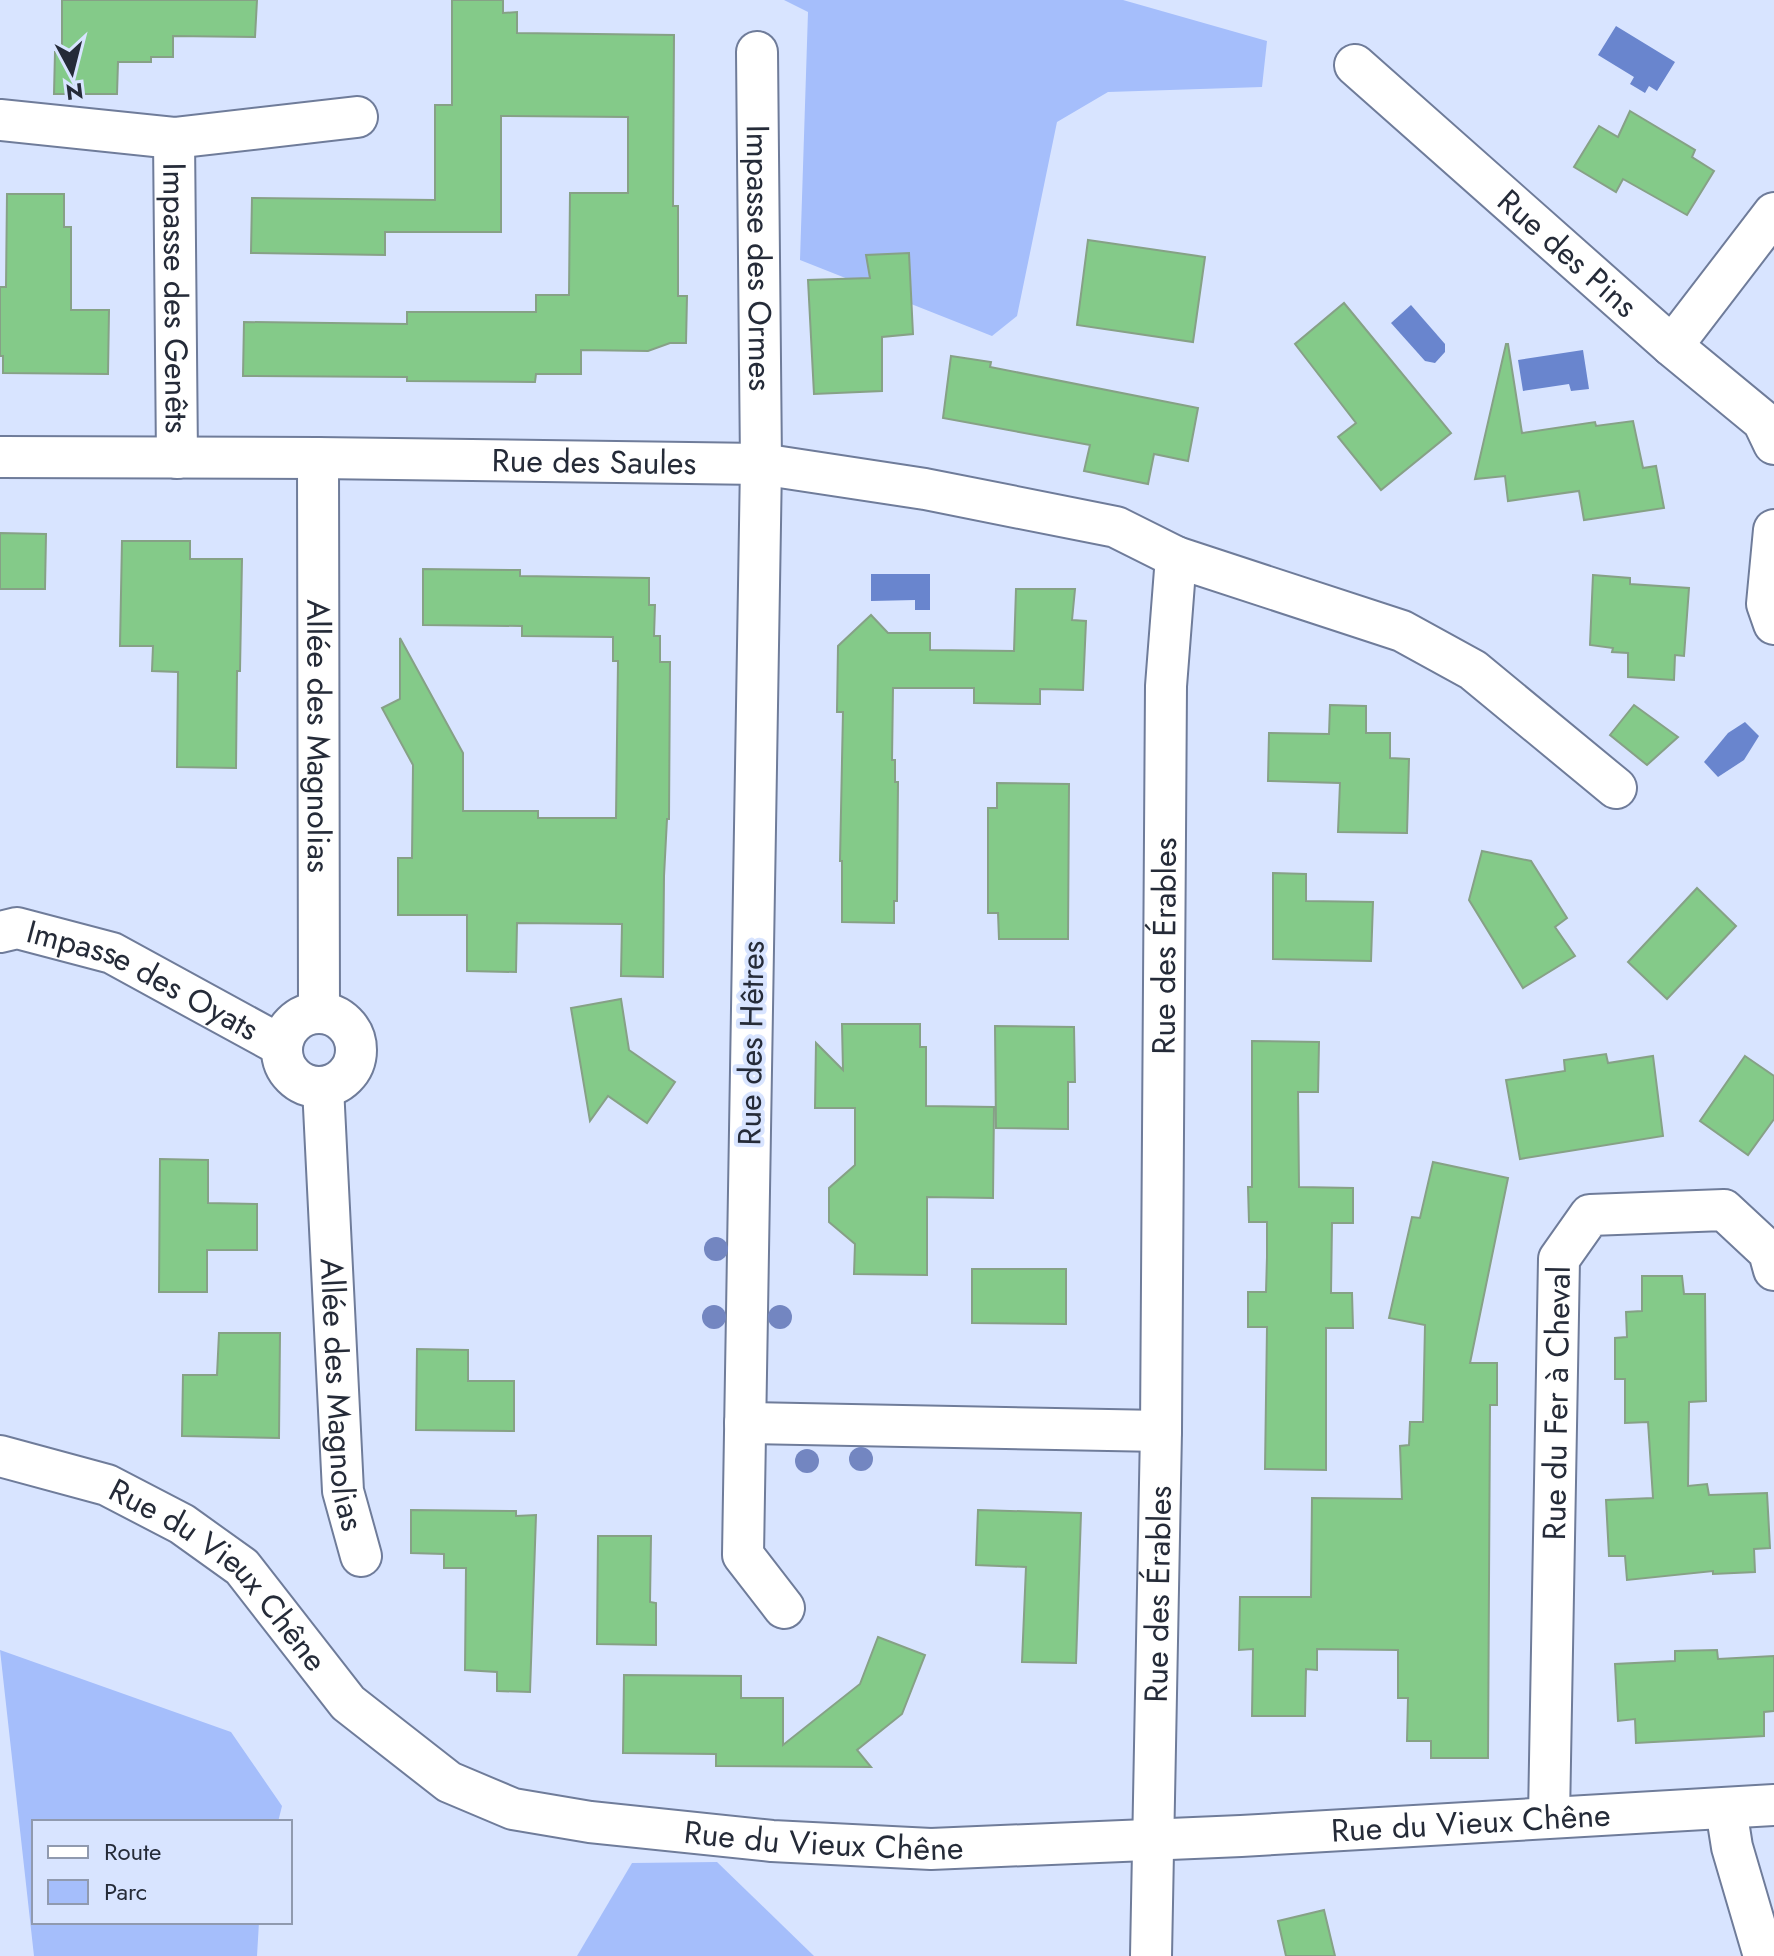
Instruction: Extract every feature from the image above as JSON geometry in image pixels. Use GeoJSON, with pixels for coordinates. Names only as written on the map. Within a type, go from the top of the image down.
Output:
{"type":"FeatureCollection","features":[{"type":"Feature","properties":{"kind":"street","name":"Impasse des Ormes"},"geometry":{"type":"LineString","coordinates":[[757,52],[761,464]]}},
{"type":"Feature","properties":{"kind":"street","name":"Rue des Pins"},"geometry":{"type":"LineString","coordinates":[[1355,65],[1672,346],[1763,421],[1774,444]]}},
{"type":"Feature","properties":{"kind":"street","name":"Impasse des Genêts"},"geometry":{"type":"LineString","coordinates":[[0,120],[174,138],[357,117]]}},
{"type":"Feature","properties":{"kind":"street","name":"Impasse des Genêts"},"geometry":{"type":"LineString","coordinates":[[174,138],[177,458]]}},
{"type":"Feature","properties":{"kind":"street"},"geometry":{"type":"LineString","coordinates":[[1672,346],[1774,213]]}},
{"type":"Feature","properties":{"kind":"street","name":"Rue des Saules"},"geometry":{"type":"LineString","coordinates":[[0,457],[761,464],[925,489],[1116,527],[1176,557]]}},
{"type":"Feature","properties":{"kind":"street","name":"Allée des Magnolias"},"geometry":{"type":"LineString","coordinates":[[318,458],[319,1013]]}},
{"type":"Feature","properties":{"kind":"street","name":"Rue des Hêtres"},"geometry":{"type":"LineString","coordinates":[[761,464],[743,1555],[784,1608]]}},
{"type":"Feature","properties":{"kind":"street"},"geometry":{"type":"LineString","coordinates":[[1774,530],[1767,604],[1774,624]]}},
{"type":"Feature","properties":{"kind":"street"},"geometry":{"type":"LineString","coordinates":[[1176,557],[1402,631],[1473,670],[1616,788]]}},
{"type":"Feature","properties":{"kind":"street","name":"Rue des Érables"},"geometry":{"type":"LineString","coordinates":[[1151,1956],[1161,1431],[1166,686],[1176,557]]}},
{"type":"Feature","properties":{"kind":"street","name":"Impasse des Oyats"},"geometry":{"type":"LineString","coordinates":[[0,932],[17,928],[112,953],[282,1046]]}},
{"type":"Feature","properties":{"kind":"street"},"geometry":{"type":"LineString","coordinates":[[319,1013],[345,1023],[353,1035],[356,1048],[354,1062],[347,1074],[336,1083],[323,1087],[307,1085],[292,1076],[284,1062],[282,1046],[285,1033],[294,1022],[306,1015],[319,1013]]}},
{"type":"Feature","properties":{"kind":"street","name":"Allée des Magnolias"},"geometry":{"type":"LineString","coordinates":[[323,1087],[343,1491],[361,1556]]}},
{"type":"Feature","properties":{"kind":"street","name":"Rue du Fer à Cheval"},"geometry":{"type":"LineString","coordinates":[[1549,1817],[1559,1259],[1590,1215],[1724,1210],[1769,1252],[1774,1270]]}},
{"type":"Feature","properties":{"kind":"street"},"geometry":{"type":"LineString","coordinates":[[745,1423],[1161,1431]]}},
{"type":"Feature","properties":{"kind":"street","name":"Rue du Vieux Chêne"},"geometry":{"type":"LineString","coordinates":[[0,1456],[107,1485],[182,1524],[242,1567],[348,1703],[449,1782],[513,1809],[590,1822],[772,1841],[931,1849],[1153,1840],[1774,1805]]}},
{"type":"Feature","properties":{"kind":"street"},"geometry":{"type":"LineString","coordinates":[[1726,1809],[1732,1847],[1764,1956]]}},
{"type":"Feature","properties":{"kind":"green space"},"geometry":{"type":"Polygon","coordinates":[[[784,0],[1123,0],[1267,41],[1262,87],[1108,92],[1057,122],[1017,316],[992,336],[800,260],[808,12],[784,0]]]}},
{"type":"Feature","properties":{"kind":"green space"},"geometry":{"type":"Polygon","coordinates":[[[0,1650],[231,1732],[282,1806],[278,1820],[32,1820],[32,1924],[259,1924],[257,1956],[34,1956],[0,1650]]]}},
{"type":"Feature","properties":{"kind":"green space"},"geometry":{"type":"Polygon","coordinates":[[[717,1862],[814,1956],[577,1956],[632,1863],[717,1862]]]}},
{"type":"Feature","properties":{"kind":"shaded area"},"geometry":{"type":"Polygon","coordinates":[[[1616,26],[1675,62],[1657,91],[1649,86],[1645,93],[1630,84],[1634,77],[1598,55],[1616,26]]]}},
{"type":"Feature","properties":{"kind":"shaded area"},"geometry":{"type":"Polygon","coordinates":[[[1411,305],[1445,344],[1445,352],[1435,363],[1425,361],[1391,323],[1411,305]]]}},
{"type":"Feature","properties":{"kind":"shaded area"},"geometry":{"type":"Polygon","coordinates":[[[1583,350],[1589,389],[1571,391],[1569,384],[1523,391],[1518,360],[1583,350]]]}},
{"type":"Feature","properties":{"kind":"shaded area"},"geometry":{"type":"Polygon","coordinates":[[[871,574],[930,574],[930,610],[915,610],[915,600],[871,601],[871,574]]]}},
{"type":"Feature","properties":{"kind":"shaded area"},"geometry":{"type":"Polygon","coordinates":[[[1745,722],[1759,736],[1744,760],[1718,777],[1704,762],[1728,733],[1745,722]]]}},
{"type":"Feature","properties":{"kind":"building"},"geometry":{"type":"Polygon","coordinates":[[[62,0],[257,0],[255,37],[173,36],[173,57],[151,57],[151,62],[118,62],[117,94],[54,94],[55,52],[62,52],[62,0]]]}},
{"type":"Feature","properties":{"kind":"building"},"geometry":{"type":"Polygon","coordinates":[[[452,0],[503,0],[503,13],[517,12],[517,33],[674,35],[673,206],[678,206],[678,296],[687,296],[686,343],[670,343],[648,351],[581,350],[581,374],[536,374],[535,382],[243,376],[244,322],[407,324],[407,312],[536,312],[536,295],[569,295],[570,193],[628,193],[628,117],[501,116],[501,232],[385,232],[385,255],[251,253],[252,198],[435,200],[435,105],[452,105],[452,0]]]}},
{"type":"Feature","properties":{"kind":"building"},"geometry":{"type":"Polygon","coordinates":[[[1630,111],[1695,150],[1692,157],[1714,171],[1687,215],[1623,179],[1616,192],[1574,167],[1599,126],[1618,137],[1630,111]]]}},
{"type":"Feature","properties":{"kind":"building"},"geometry":{"type":"Polygon","coordinates":[[[7,194],[64,194],[64,227],[71,227],[71,310],[109,310],[108,374],[3,373],[3,356],[0,356],[0,287],[6,287],[7,194]]]}},
{"type":"Feature","properties":{"kind":"building"},"geometry":{"type":"Polygon","coordinates":[[[1088,240],[1205,257],[1193,342],[1077,325],[1088,240]]]}},
{"type":"Feature","properties":{"kind":"building"},"geometry":{"type":"Polygon","coordinates":[[[909,253],[913,334],[882,337],[882,391],[814,394],[808,280],[870,278],[866,255],[909,253]]]}},
{"type":"Feature","properties":{"kind":"building"},"geometry":{"type":"Polygon","coordinates":[[[1344,303],[1451,433],[1381,490],[1338,437],[1356,423],[1295,344],[1344,303]]]}},
{"type":"Feature","properties":{"kind":"building"},"geometry":{"type":"Polygon","coordinates":[[[1506,344],[1522,433],[1595,422],[1596,426],[1633,421],[1643,468],[1656,466],[1664,508],[1584,520],[1579,491],[1508,501],[1505,476],[1475,479],[1506,344]]]}},
{"type":"Feature","properties":{"kind":"building"},"geometry":{"type":"Polygon","coordinates":[[[951,356],[991,362],[990,367],[1198,408],[1188,461],[1154,454],[1148,484],[1084,471],[1090,445],[943,418],[951,356]]]}},
{"type":"Feature","properties":{"kind":"building"},"geometry":{"type":"Polygon","coordinates":[[[0,533],[46,534],[45,589],[0,589],[0,533]]]}},
{"type":"Feature","properties":{"kind":"building"},"geometry":{"type":"Polygon","coordinates":[[[122,541],[190,541],[190,559],[242,559],[236,768],[177,767],[178,672],[152,671],[153,646],[120,646],[122,541]]]}},
{"type":"Feature","properties":{"kind":"building"},"geometry":{"type":"Polygon","coordinates":[[[423,569],[520,570],[520,576],[649,578],[649,605],[655,605],[654,636],[660,636],[660,662],[670,662],[669,819],[664,876],[663,977],[621,976],[622,924],[517,923],[516,972],[467,971],[467,915],[398,915],[398,858],[412,858],[413,765],[382,708],[400,699],[400,638],[463,753],[463,811],[538,811],[538,818],[616,818],[618,661],[613,661],[613,637],[522,636],[522,626],[423,625],[423,569]]]}},
{"type":"Feature","properties":{"kind":"building"},"geometry":{"type":"Polygon","coordinates":[[[1593,575],[1630,578],[1630,584],[1689,588],[1684,656],[1675,655],[1674,680],[1628,677],[1628,653],[1590,645],[1593,575]]]}},
{"type":"Feature","properties":{"kind":"building"},"geometry":{"type":"Polygon","coordinates":[[[1016,589],[1075,589],[1072,620],[1086,621],[1083,690],[1040,689],[1040,704],[974,703],[974,688],[893,688],[892,760],[895,760],[895,782],[898,782],[894,923],[842,922],[843,712],[837,712],[838,646],[871,615],[888,633],[930,633],[930,650],[1014,651],[1016,589]]]}},
{"type":"Feature","properties":{"kind":"building"},"geometry":{"type":"Polygon","coordinates":[[[1330,705],[1366,706],[1366,733],[1390,733],[1390,758],[1409,759],[1407,833],[1338,832],[1340,783],[1268,781],[1269,733],[1329,734],[1330,705]]]}},
{"type":"Feature","properties":{"kind":"building"},"geometry":{"type":"Polygon","coordinates":[[[1634,705],[1678,737],[1647,765],[1610,735],[1634,705]]]}},
{"type":"Feature","properties":{"kind":"building"},"geometry":{"type":"Polygon","coordinates":[[[997,783],[1069,784],[1068,939],[999,939],[998,913],[988,913],[988,808],[997,808],[997,783]]]}},
{"type":"Feature","properties":{"kind":"building"},"geometry":{"type":"Polygon","coordinates":[[[1482,851],[1531,861],[1567,918],[1555,927],[1575,956],[1523,988],[1469,900],[1482,851]]]}},
{"type":"Feature","properties":{"kind":"building"},"geometry":{"type":"Polygon","coordinates":[[[1273,873],[1306,874],[1306,901],[1373,902],[1371,961],[1273,959],[1273,873]]]}},
{"type":"Feature","properties":{"kind":"building"},"geometry":{"type":"Polygon","coordinates":[[[1697,888],[1736,926],[1667,999],[1628,962],[1697,888]]]}},
{"type":"Feature","properties":{"kind":"building"},"geometry":{"type":"Polygon","coordinates":[[[621,999],[629,1050],[675,1082],[647,1123],[608,1096],[590,1121],[571,1008],[621,999]]]}},
{"type":"Feature","properties":{"kind":"building"},"geometry":{"type":"Polygon","coordinates":[[[842,1024],[920,1024],[920,1047],[926,1047],[926,1106],[994,1107],[993,1198],[927,1197],[927,1275],[854,1274],[855,1244],[829,1222],[829,1188],[855,1165],[855,1108],[815,1108],[816,1043],[843,1070],[842,1024]]]}},
{"type":"Feature","properties":{"kind":"building"},"geometry":{"type":"Polygon","coordinates":[[[995,1026],[1074,1027],[1075,1082],[1068,1082],[1068,1129],[996,1128],[995,1026]]]}},
{"type":"Feature","properties":{"kind":"building"},"geometry":{"type":"Polygon","coordinates":[[[1252,1041],[1319,1042],[1318,1092],[1298,1092],[1299,1187],[1353,1188],[1353,1223],[1332,1223],[1331,1293],[1352,1293],[1353,1328],[1326,1328],[1326,1470],[1265,1469],[1267,1327],[1248,1327],[1248,1292],[1266,1292],[1267,1257],[1267,1222],[1249,1222],[1248,1187],[1252,1187],[1252,1041]]]}},
{"type":"Feature","properties":{"kind":"building"},"geometry":{"type":"Polygon","coordinates":[[[1606,1054],[1608,1063],[1653,1056],[1663,1136],[1520,1159],[1506,1080],[1565,1071],[1564,1060],[1606,1054]]]}},
{"type":"Feature","properties":{"kind":"building"},"geometry":{"type":"Polygon","coordinates":[[[1745,1056],[1774,1076],[1774,1119],[1748,1155],[1700,1121],[1745,1056]]]}},
{"type":"Feature","properties":{"kind":"building"},"geometry":{"type":"Polygon","coordinates":[[[160,1159],[208,1160],[208,1203],[257,1204],[257,1250],[207,1250],[207,1292],[159,1292],[160,1159]]]}},
{"type":"Feature","properties":{"kind":"building"},"geometry":{"type":"Polygon","coordinates":[[[1433,1162],[1508,1178],[1470,1363],[1497,1363],[1497,1405],[1490,1405],[1488,1758],[1431,1758],[1431,1741],[1407,1741],[1408,1698],[1398,1698],[1398,1650],[1317,1649],[1317,1670],[1306,1669],[1305,1716],[1252,1716],[1253,1649],[1239,1650],[1240,1597],[1311,1597],[1312,1498],[1402,1499],[1400,1446],[1409,1445],[1410,1422],[1423,1422],[1425,1325],[1389,1318],[1412,1217],[1420,1218],[1433,1162]]]}},
{"type":"Feature","properties":{"kind":"building"},"geometry":{"type":"Polygon","coordinates":[[[972,1269],[1066,1269],[1066,1324],[972,1323],[972,1269]]]}},
{"type":"Feature","properties":{"kind":"building"},"geometry":{"type":"Polygon","coordinates":[[[1642,1276],[1682,1276],[1684,1294],[1705,1294],[1706,1401],[1689,1402],[1688,1486],[1707,1484],[1709,1495],[1767,1493],[1770,1548],[1754,1549],[1755,1572],[1713,1574],[1713,1571],[1627,1580],[1625,1556],[1609,1556],[1606,1500],[1653,1498],[1648,1422],[1625,1423],[1625,1379],[1615,1379],[1615,1338],[1627,1337],[1626,1312],[1642,1311],[1642,1276]]]}},
{"type":"Feature","properties":{"kind":"building"},"geometry":{"type":"Polygon","coordinates":[[[219,1333],[280,1333],[279,1438],[182,1436],[183,1375],[217,1375],[219,1333]]]}},
{"type":"Feature","properties":{"kind":"building"},"geometry":{"type":"Polygon","coordinates":[[[417,1349],[468,1350],[468,1381],[514,1381],[514,1431],[416,1430],[417,1349]]]}},
{"type":"Feature","properties":{"kind":"building"},"geometry":{"type":"Polygon","coordinates":[[[411,1510],[516,1511],[516,1516],[536,1515],[530,1692],[497,1691],[497,1672],[465,1670],[466,1568],[444,1568],[444,1554],[411,1553],[411,1510]]]}},
{"type":"Feature","properties":{"kind":"building"},"geometry":{"type":"Polygon","coordinates":[[[978,1510],[1081,1513],[1076,1663],[1022,1662],[1026,1567],[976,1565],[978,1510]]]}},
{"type":"Feature","properties":{"kind":"building"},"geometry":{"type":"Polygon","coordinates":[[[598,1536],[651,1536],[650,1602],[656,1603],[656,1645],[597,1644],[598,1536]]]}},
{"type":"Feature","properties":{"kind":"building"},"geometry":{"type":"Polygon","coordinates":[[[878,1637],[925,1655],[902,1714],[857,1750],[871,1767],[716,1766],[716,1754],[623,1753],[624,1675],[741,1676],[741,1698],[783,1698],[783,1745],[860,1684],[878,1637]]]}},
{"type":"Feature","properties":{"kind":"building"},"geometry":{"type":"Polygon","coordinates":[[[1717,1650],[1718,1659],[1774,1656],[1774,1711],[1764,1712],[1764,1736],[1636,1743],[1635,1719],[1618,1721],[1615,1664],[1675,1661],[1675,1651],[1717,1650]]]}},
{"type":"Feature","properties":{"kind":"building"},"geometry":{"type":"Polygon","coordinates":[[[1324,1910],[1335,1956],[1286,1956],[1278,1921],[1324,1910]]]}}]}
